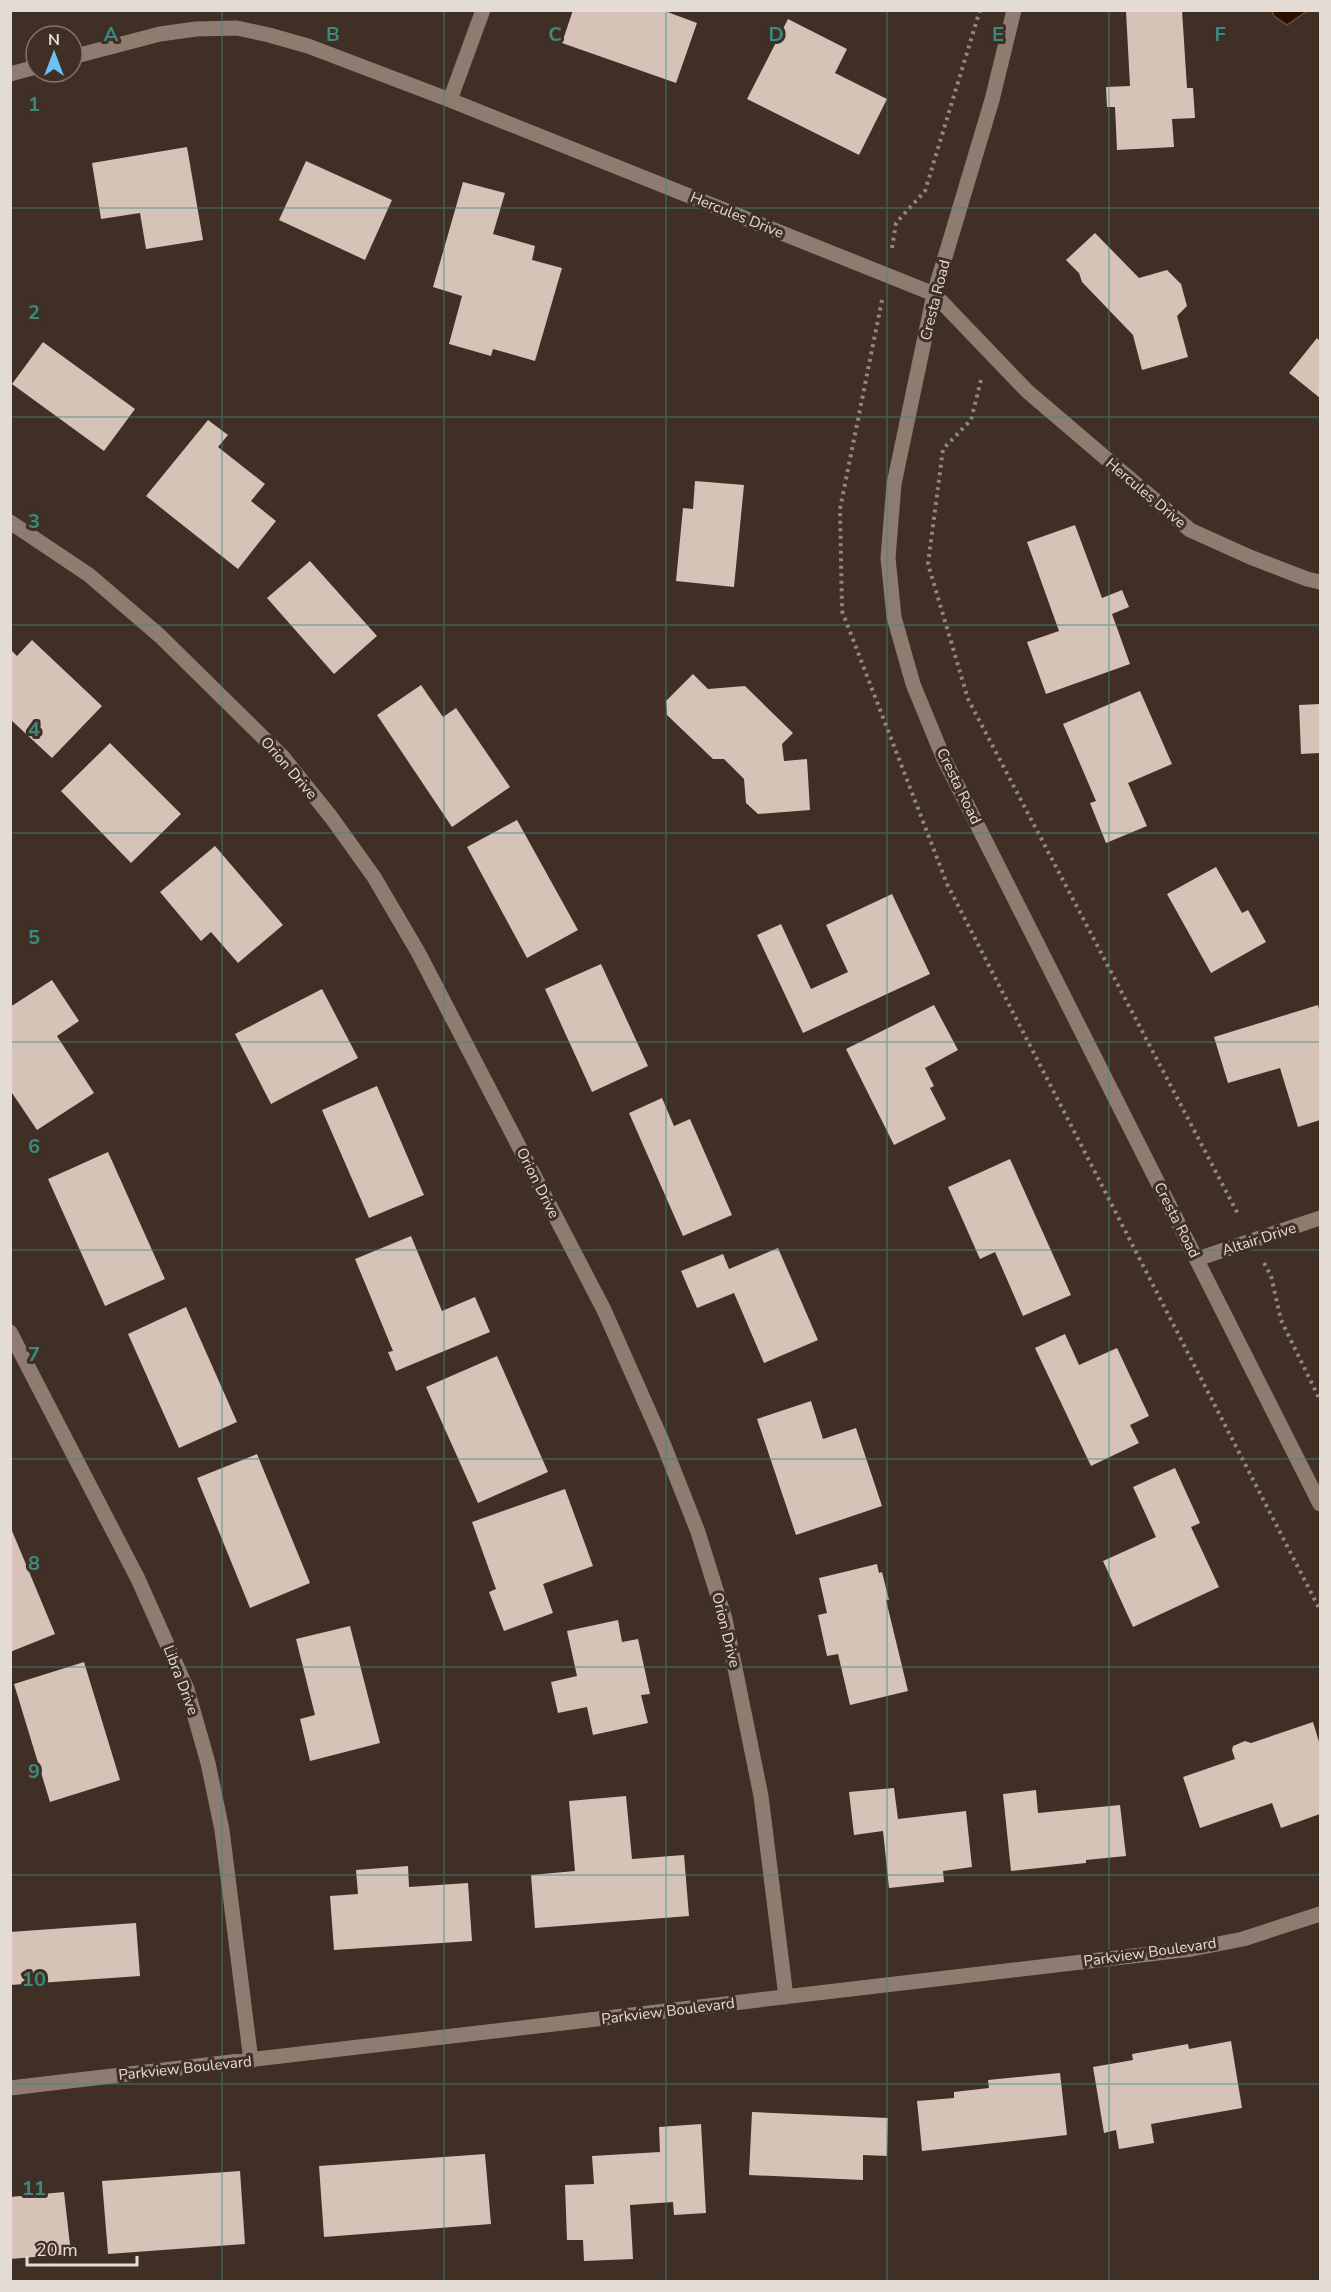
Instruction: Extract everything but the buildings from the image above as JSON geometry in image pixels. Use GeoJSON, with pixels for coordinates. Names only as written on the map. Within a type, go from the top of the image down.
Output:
{"type":"FeatureCollection","features":[{"type":"Feature","properties":{"kind":"street"},"geometry":{"type":"LineString","coordinates":[[450,100],[483,10]]}},
{"type":"Feature","properties":{"kind":"street","name":"Cresta Road"},"geometry":{"type":"LineString","coordinates":[[1014,10],[992,100],[934,294],[894,484],[888,558],[894,617],[913,684],[943,757],[1320,1504]]}},
{"type":"Feature","properties":{"kind":"street","name":"Hercules Drive"},"geometry":{"type":"LineString","coordinates":[[84,54],[160,34],[196,29],[237,28],[269,34],[308,46],[450,100],[934,294],[1027,392],[1190,530],[1250,557],[1320,582]]}},
{"type":"Feature","properties":{"kind":"street","name":"Orion Drive"},"geometry":{"type":"LineString","coordinates":[[10,522],[89,575],[160,636],[282,756],[331,817],[374,877],[424,963],[604,1310],[663,1443],[698,1533],[726,1618],[750,1734],[761,1796],[786,1997]]}},
{"type":"Feature","properties":{"kind":"street","name":"Altair Drive"},"geometry":{"type":"LineString","coordinates":[[1197,1259],[1320,1218]]}},
{"type":"Feature","properties":{"kind":"street","name":"Libra Drive"},"geometry":{"type":"LineString","coordinates":[[10,1332],[138,1580],[187,1689],[208,1763],[222,1830],[251,2061]]}},
{"type":"Feature","properties":{"kind":"street","name":"Parkview Boulevard"},"geometry":{"type":"LineString","coordinates":[[10,2088],[1192,1949],[1243,1939],[1320,1914]]}},
{"type":"Feature","properties":{"kind":"path"},"geometry":{"type":"LineString","coordinates":[[987,350],[971,420],[943,449],[928,564],[968,699],[1271,1276],[1281,1320],[1320,1400]]}},
{"type":"Feature","properties":{"kind":"shaded area"},"geometry":{"type":"Polygon","coordinates":[[[1272,10],[1307,11],[1287,25],[1274,16],[1272,10]]]}}]}
